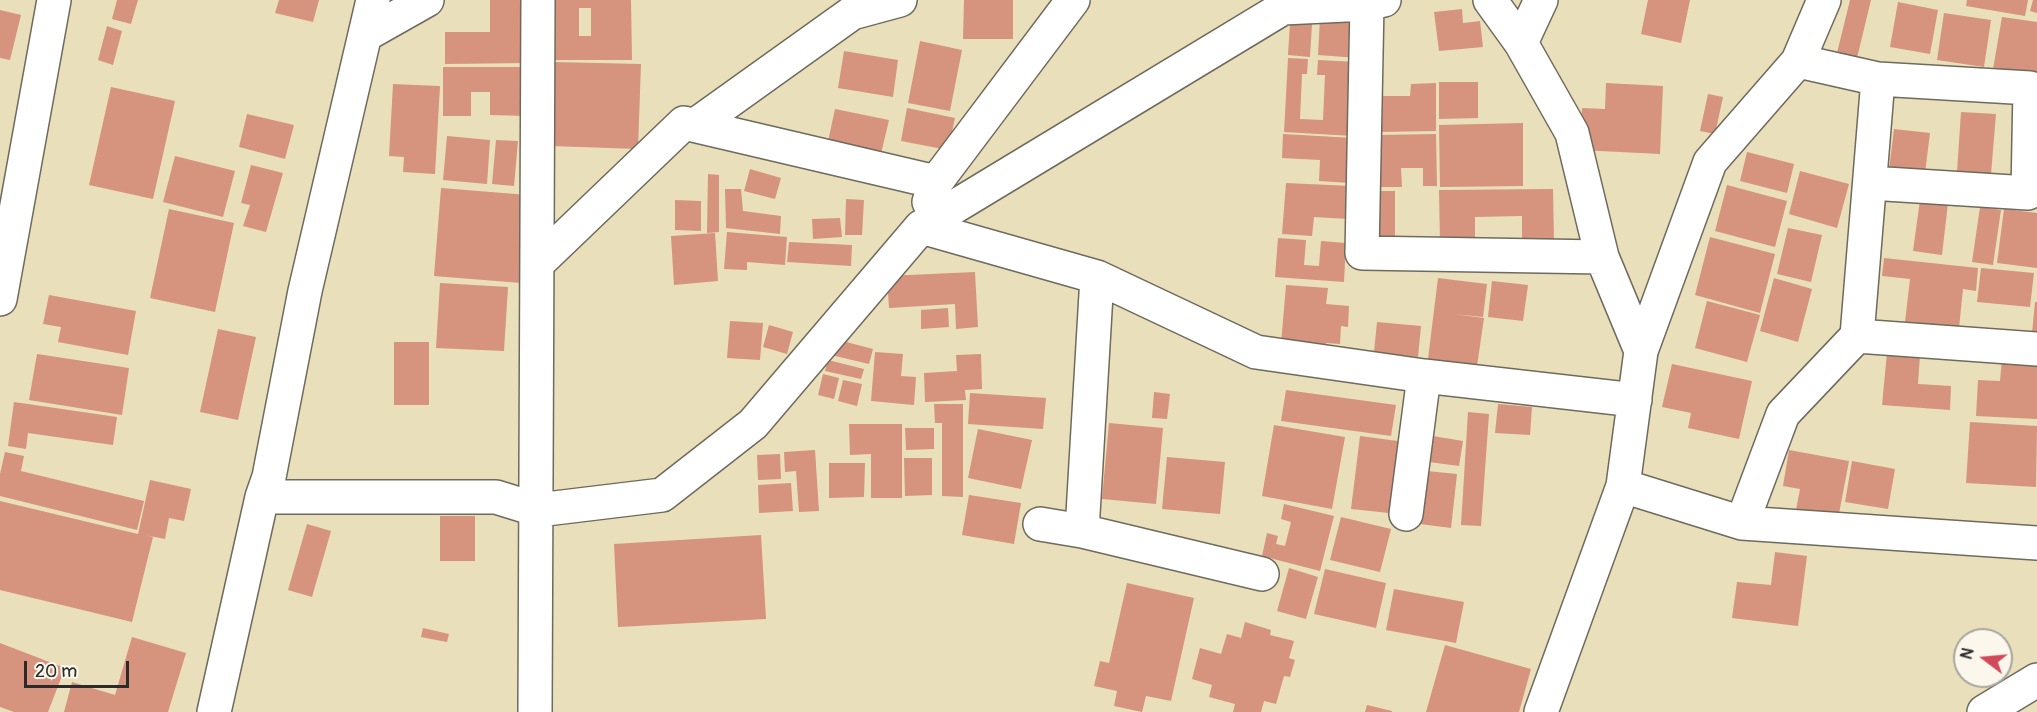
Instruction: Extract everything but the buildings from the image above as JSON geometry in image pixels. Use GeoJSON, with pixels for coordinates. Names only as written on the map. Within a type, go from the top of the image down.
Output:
{"type":"FeatureCollection","features":[{"type":"Feature","properties":{"kind":"street"},"geometry":{"type":"LineString","coordinates":[[0,299],[54,0]]}},
{"type":"Feature","properties":{"kind":"street"},"geometry":{"type":"LineString","coordinates":[[214,712],[261,497],[269,477],[305,291],[373,0]]}},
{"type":"Feature","properties":{"kind":"street"},"geometry":{"type":"LineString","coordinates":[[365,35],[427,0]]}},
{"type":"Feature","properties":{"kind":"street"},"geometry":{"type":"LineString","coordinates":[[535,712],[538,510],[538,0]]}},
{"type":"Feature","properties":{"kind":"street"},"geometry":{"type":"LineString","coordinates":[[697,124],[852,13],[900,0]]}},
{"type":"Feature","properties":{"kind":"street"},"geometry":{"type":"LineString","coordinates":[[921,227],[936,182],[1073,0]]}},
{"type":"Feature","properties":{"kind":"street"},"geometry":{"type":"LineString","coordinates":[[1490,0],[1521,43],[1572,133],[1602,257],[1641,351]]}},
{"type":"Feature","properties":{"kind":"street"},"geometry":{"type":"LineString","coordinates":[[1521,43],[1541,0]]}},
{"type":"Feature","properties":{"kind":"street"},"geometry":{"type":"LineString","coordinates":[[1541,712],[1623,486],[1641,351],[1710,162],[1798,60],[1824,0]]}},
{"type":"Feature","properties":{"kind":"street"},"geometry":{"type":"LineString","coordinates":[[261,497],[496,497],[538,510],[662,495],[753,424],[921,227],[1284,4],[1375,2],[1362,253],[1602,257]]}},
{"type":"Feature","properties":{"kind":"street"},"geometry":{"type":"LineString","coordinates":[[1798,60],[1878,79],[2030,88],[2028,193],[1870,183]]}},
{"type":"Feature","properties":{"kind":"street"},"geometry":{"type":"LineString","coordinates":[[1742,523],[1783,414],[1857,336],[1878,79]]}},
{"type":"Feature","properties":{"kind":"street"},"geometry":{"type":"LineString","coordinates":[[539,262],[684,123],[697,124],[936,182]]}},
{"type":"Feature","properties":{"kind":"street"},"geometry":{"type":"LineString","coordinates":[[921,227],[1097,277],[1256,352],[1424,376],[1635,400]]}},
{"type":"Feature","properties":{"kind":"street"},"geometry":{"type":"LineString","coordinates":[[1082,531],[1097,277]]}},
{"type":"Feature","properties":{"kind":"street"},"geometry":{"type":"LineString","coordinates":[[1857,336],[2037,349]]}},
{"type":"Feature","properties":{"kind":"street"},"geometry":{"type":"LineString","coordinates":[[1406,514],[1424,376]]}},
{"type":"Feature","properties":{"kind":"street"},"geometry":{"type":"LineString","coordinates":[[1623,486],[1742,523],[2037,543]]}},
{"type":"Feature","properties":{"kind":"street"},"geometry":{"type":"LineString","coordinates":[[1040,524],[1082,531],[1262,574]]}},
{"type":"Feature","properties":{"kind":"street"},"geometry":{"type":"LineString","coordinates":[[1984,712],[2037,680]]}}]}
